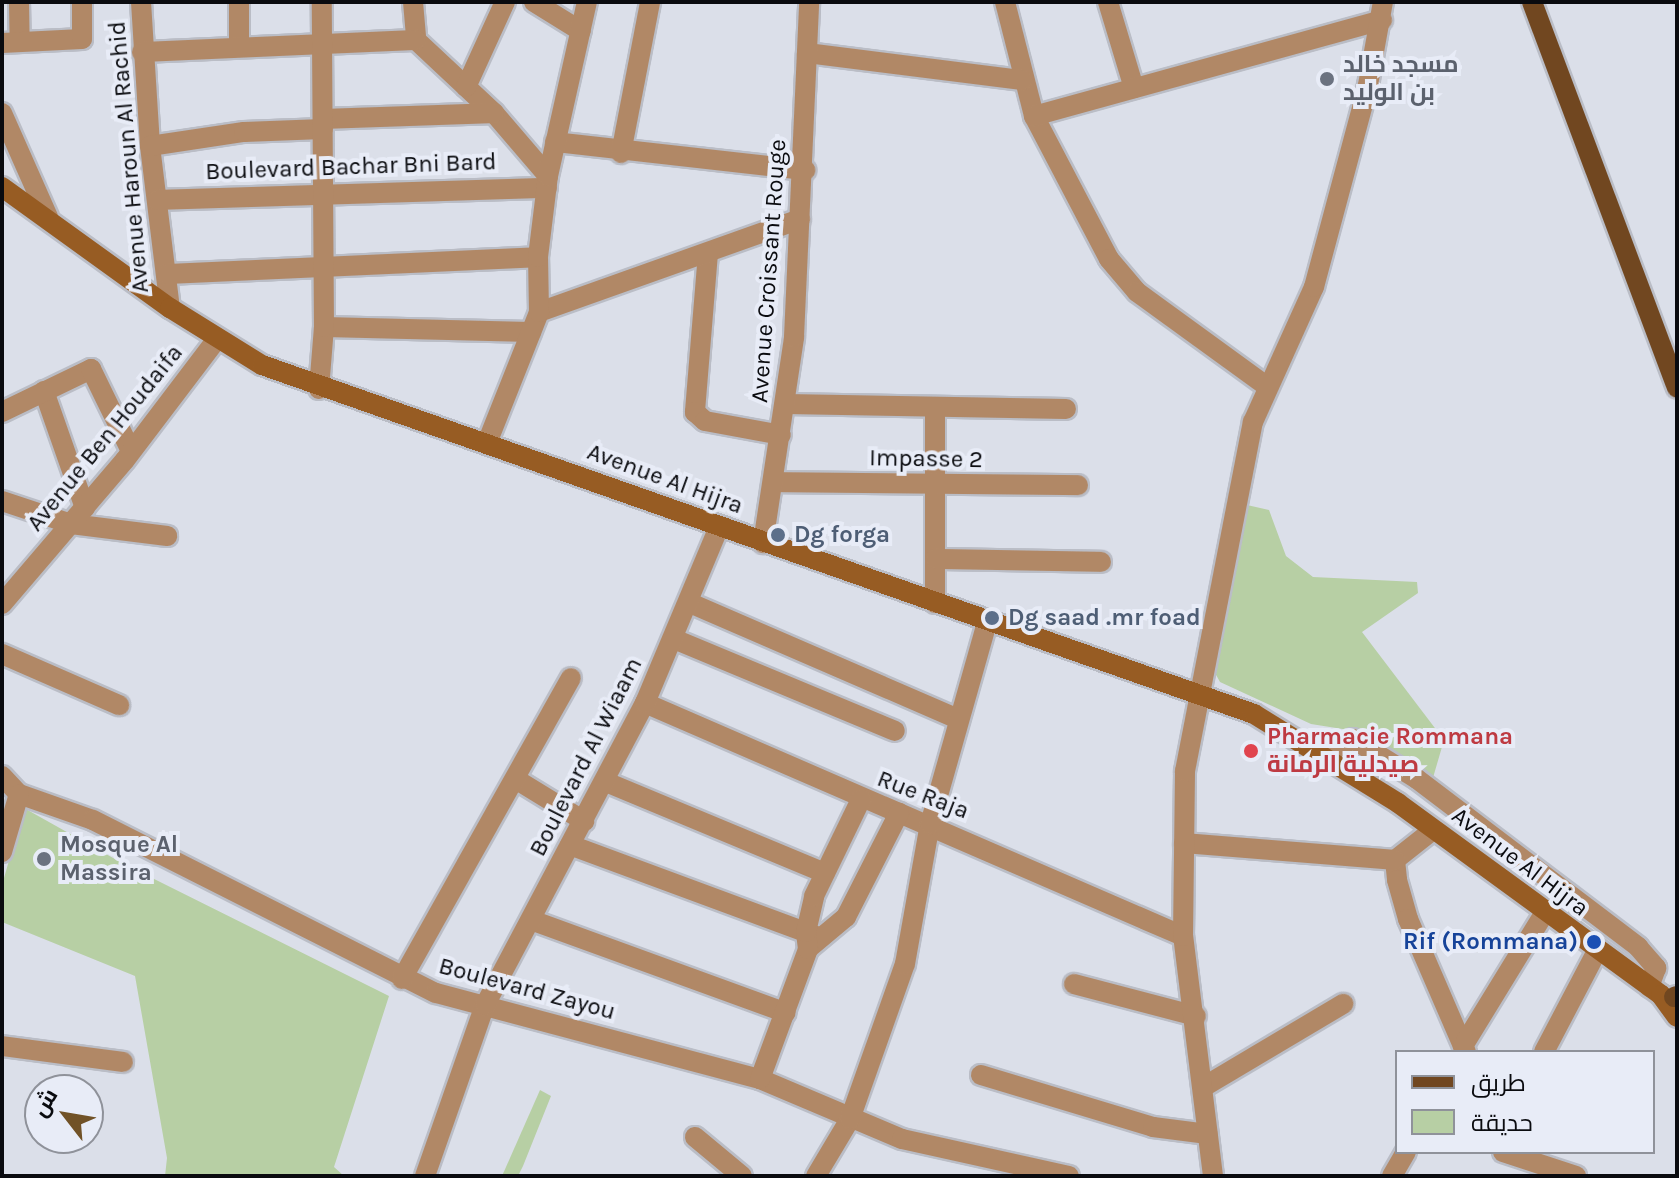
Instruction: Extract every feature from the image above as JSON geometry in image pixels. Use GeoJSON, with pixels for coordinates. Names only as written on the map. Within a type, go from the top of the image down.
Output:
{"type":"FeatureCollection","features":[{"type":"Feature","properties":{"kind":"main road"},"geometry":{"type":"LineString","coordinates":[[1532,2],[1677,388]]}},
{"type":"Feature","properties":{"kind":"street"},"geometry":{"type":"LineString","coordinates":[[19,2],[11,42],[82,39],[82,2]]}},
{"type":"Feature","properties":{"kind":"street","name":"Avenue Haroun Al Rachid"},"geometry":{"type":"LineString","coordinates":[[141,2],[150,146],[170,308]]}},
{"type":"Feature","properties":{"kind":"street"},"geometry":{"type":"LineString","coordinates":[[239,2],[239,46]]}},
{"type":"Feature","properties":{"kind":"street"},"geometry":{"type":"LineString","coordinates":[[319,389],[324,327],[322,2]]}},
{"type":"Feature","properties":{"kind":"street"},"geometry":{"type":"LineString","coordinates":[[413,2],[416,40],[494,113],[548,182]]}},
{"type":"Feature","properties":{"kind":"street"},"geometry":{"type":"LineString","coordinates":[[466,87],[505,2]]}},
{"type":"Feature","properties":{"kind":"street"},"geometry":{"type":"LineString","coordinates":[[534,2],[581,31]]}},
{"type":"Feature","properties":{"kind":"street"},"geometry":{"type":"LineString","coordinates":[[487,443],[539,312],[538,257],[548,182],[587,2]]}},
{"type":"Feature","properties":{"kind":"street"},"geometry":{"type":"LineString","coordinates":[[621,153],[650,2]]}},
{"type":"Feature","properties":{"kind":"street","name":"Avenue Croissant Rouge"},"geometry":{"type":"LineString","coordinates":[[763,543],[786,404],[805,170],[809,2]]}},
{"type":"Feature","properties":{"kind":"street"},"geometry":{"type":"LineString","coordinates":[[1005,2],[1022,80],[1034,116],[1074,198],[1122,277],[1265,385]]}},
{"type":"Feature","properties":{"kind":"street"},"geometry":{"type":"LineString","coordinates":[[1108,2],[1134,88]]}},
{"type":"Feature","properties":{"kind":"street"},"geometry":{"type":"LineString","coordinates":[[1034,116],[1382,11]]}},
{"type":"Feature","properties":{"kind":"street"},"geometry":{"type":"LineString","coordinates":[[1213,1176],[1205,1086],[1183,936],[1183,781],[1253,422],[1265,385],[1314,287],[1382,11]]}},
{"type":"Feature","properties":{"kind":"street"},"geometry":{"type":"LineString","coordinates":[[142,52],[416,40]]}},
{"type":"Feature","properties":{"kind":"street"},"geometry":{"type":"LineString","coordinates":[[807,53],[1022,80]]}},
{"type":"Feature","properties":{"kind":"street","name":"Avenue Al Hijra"},"geometry":{"type":"LineString","coordinates":[[2,113],[48,217],[217,339],[319,389],[487,443],[1254,714],[1398,803],[1597,951],[1669,998]]}},
{"type":"Feature","properties":{"kind":"street"},"geometry":{"type":"LineString","coordinates":[[150,146],[324,124],[494,113]]}},
{"type":"Feature","properties":{"kind":"street"},"geometry":{"type":"LineString","coordinates":[[555,142],[621,153],[805,170]]}},
{"type":"Feature","properties":{"kind":"street","name":"Boulevard Bachar Bni Bard"},"geometry":{"type":"LineString","coordinates":[[157,200],[548,182]]}},
{"type":"Feature","properties":{"kind":"street"},"geometry":{"type":"LineString","coordinates":[[2,187],[48,217]]}},
{"type":"Feature","properties":{"kind":"street"},"geometry":{"type":"LineString","coordinates":[[539,312],[800,219]]}},
{"type":"Feature","properties":{"kind":"street"},"geometry":{"type":"LineString","coordinates":[[708,253],[695,412],[705,421],[781,435]]}},
{"type":"Feature","properties":{"kind":"street"},"geometry":{"type":"LineString","coordinates":[[167,274],[324,263],[538,257]]}},
{"type":"Feature","properties":{"kind":"street"},"geometry":{"type":"LineString","coordinates":[[324,327],[531,332]]}},
{"type":"Feature","properties":{"kind":"street","name":"Avenue Ben Houdaifa"},"geometry":{"type":"LineString","coordinates":[[2,604],[85,508],[217,339]]}},
{"type":"Feature","properties":{"kind":"street"},"geometry":{"type":"LineString","coordinates":[[2,412],[91,369],[131,451]]}},
{"type":"Feature","properties":{"kind":"street"},"geometry":{"type":"LineString","coordinates":[[44,391],[85,508]]}},
{"type":"Feature","properties":{"kind":"street"},"geometry":{"type":"LineString","coordinates":[[786,404],[1066,409]]}},
{"type":"Feature","properties":{"kind":"street"},"geometry":{"type":"LineString","coordinates":[[935,407],[938,486],[935,603]]}},
{"type":"Feature","properties":{"kind":"street","name":"Impasse 2"},"geometry":{"type":"LineString","coordinates":[[773,482],[1078,485]]}},
{"type":"Feature","properties":{"kind":"street"},"geometry":{"type":"LineString","coordinates":[[2,501],[71,524],[167,536]]}},
{"type":"Feature","properties":{"kind":"street","name":"Boulevard Al Wiaam"},"geometry":{"type":"LineString","coordinates":[[425,1176],[485,1005],[606,782],[645,703],[690,603],[719,527]]}},
{"type":"Feature","properties":{"kind":"street"},"geometry":{"type":"LineString","coordinates":[[936,559],[1101,562]]}},
{"type":"Feature","properties":{"kind":"street"},"geometry":{"type":"LineString","coordinates":[[690,603],[958,719]]}},
{"type":"Feature","properties":{"kind":"street"},"geometry":{"type":"LineString","coordinates":[[816,1176],[850,1119],[905,964],[930,824],[987,622]]}},
{"type":"Feature","properties":{"kind":"street"},"geometry":{"type":"LineString","coordinates":[[674,639],[895,731]]}},
{"type":"Feature","properties":{"kind":"street"},"geometry":{"type":"LineString","coordinates":[[2,654],[119,705]]}},
{"type":"Feature","properties":{"kind":"street"},"geometry":{"type":"LineString","coordinates":[[402,979],[517,780],[571,678]]}},
{"type":"Feature","properties":{"kind":"street","name":"Rue Raja"},"geometry":{"type":"LineString","coordinates":[[645,703],[1183,936]]}},
{"type":"Feature","properties":{"kind":"street"},"geometry":{"type":"LineString","coordinates":[[1324,755],[1353,739],[1417,779],[1649,957],[1669,998]]}},
{"type":"Feature","properties":{"kind":"street","name":"Boulevard Zayou"},"geometry":{"type":"LineString","coordinates":[[2,776],[19,794],[93,820],[402,979],[485,1005],[760,1079],[850,1119],[947,1151],[1069,1176]]}},
{"type":"Feature","properties":{"kind":"street"},"geometry":{"type":"LineString","coordinates":[[1398,803],[1417,779]]}},
{"type":"Feature","properties":{"kind":"street"},"geometry":{"type":"LineString","coordinates":[[517,780],[584,821]]}},
{"type":"Feature","properties":{"kind":"street"},"geometry":{"type":"LineString","coordinates":[[606,782],[825,873]]}},
{"type":"Feature","properties":{"kind":"street"},"geometry":{"type":"LineString","coordinates":[[2,852],[19,794]]}},
{"type":"Feature","properties":{"kind":"street"},"geometry":{"type":"LineString","coordinates":[[760,1079],[811,940],[825,873],[861,799]]}},
{"type":"Feature","properties":{"kind":"street"},"geometry":{"type":"LineString","coordinates":[[811,940],[846,917],[899,813]]}},
{"type":"Feature","properties":{"kind":"street"},"geometry":{"type":"LineString","coordinates":[[1184,843],[1395,860],[1433,830]]}},
{"type":"Feature","properties":{"kind":"street"},"geometry":{"type":"LineString","coordinates":[[570,845],[811,940]]}},
{"type":"Feature","properties":{"kind":"street"},"geometry":{"type":"LineString","coordinates":[[1488,870],[1507,846]]}},
{"type":"Feature","properties":{"kind":"street"},"geometry":{"type":"LineString","coordinates":[[1395,860],[1408,919],[1465,1049]]}},
{"type":"Feature","properties":{"kind":"street"},"geometry":{"type":"LineString","coordinates":[[1465,1049],[1545,912]]}},
{"type":"Feature","properties":{"kind":"street"},"geometry":{"type":"LineString","coordinates":[[531,920],[786,1013]]}},
{"type":"Feature","properties":{"kind":"street"},"geometry":{"type":"LineString","coordinates":[[1545,1050],[1597,951]]}},
{"type":"Feature","properties":{"kind":"street"},"geometry":{"type":"LineString","coordinates":[[1074,984],[1196,1016]]}},
{"type":"Feature","properties":{"kind":"street"},"geometry":{"type":"LineString","coordinates":[[1205,1086],[1343,1004]]}},
{"type":"Feature","properties":{"kind":"street"},"geometry":{"type":"LineString","coordinates":[[2,1046],[123,1062]]}},
{"type":"Feature","properties":{"kind":"street"},"geometry":{"type":"LineString","coordinates":[[981,1075],[1153,1127],[1208,1134]]}},
{"type":"Feature","properties":{"kind":"street"},"geometry":{"type":"LineString","coordinates":[[695,1137],[742,1176]]}},
{"type":"Feature","properties":{"kind":"street"},"geometry":{"type":"LineString","coordinates":[[1392,1176],[1405,1154]]}},
{"type":"Feature","properties":{"kind":"street"},"geometry":{"type":"LineString","coordinates":[[1509,1154],[1576,1176]]}},
{"type":"Feature","properties":{"kind":"green space"},"geometry":{"type":"Polygon","coordinates":[[[1247,505],[1269,510],[1286,556],[1313,577],[1417,582],[1418,593],[1362,632],[1444,740],[1430,788],[1355,731],[1311,724],[1220,682],[1215,673],[1247,505]]]}},
{"type":"Feature","properties":{"kind":"green space"},"geometry":{"type":"Polygon","coordinates":[[[24,808],[122,863],[389,996],[334,1167],[344,1176],[165,1176],[167,1158],[135,976],[2,922],[2,885],[24,808]]]}},
{"type":"Feature","properties":{"kind":"green space"},"geometry":{"type":"Polygon","coordinates":[[[540,1090],[551,1096],[523,1166],[518,1176],[502,1176],[540,1090]]]}},
{"type":"Feature","properties":{"kind":"place","name":"مسجد خالد بن الوليد"},"geometry":{"type":"Point","coordinates":[1327,79]}},
{"type":"Feature","properties":{"kind":"place","name":"Dg forga"},"geometry":{"type":"Point","coordinates":[778,535]}},
{"type":"Feature","properties":{"kind":"place","name":"Dg saad .mr foad"},"geometry":{"type":"Point","coordinates":[992,618]}},
{"type":"Feature","properties":{"kind":"place","name":"Pharmacie Rommana صيدلية الرمانة"},"geometry":{"type":"Point","coordinates":[1251,751]}},
{"type":"Feature","properties":{"kind":"place","name":"Mosque Al Massira"},"geometry":{"type":"Point","coordinates":[44,859]}},
{"type":"Feature","properties":{"kind":"place","name":"Rif (Rommana)"},"geometry":{"type":"Point","coordinates":[1594,942]}}]}
